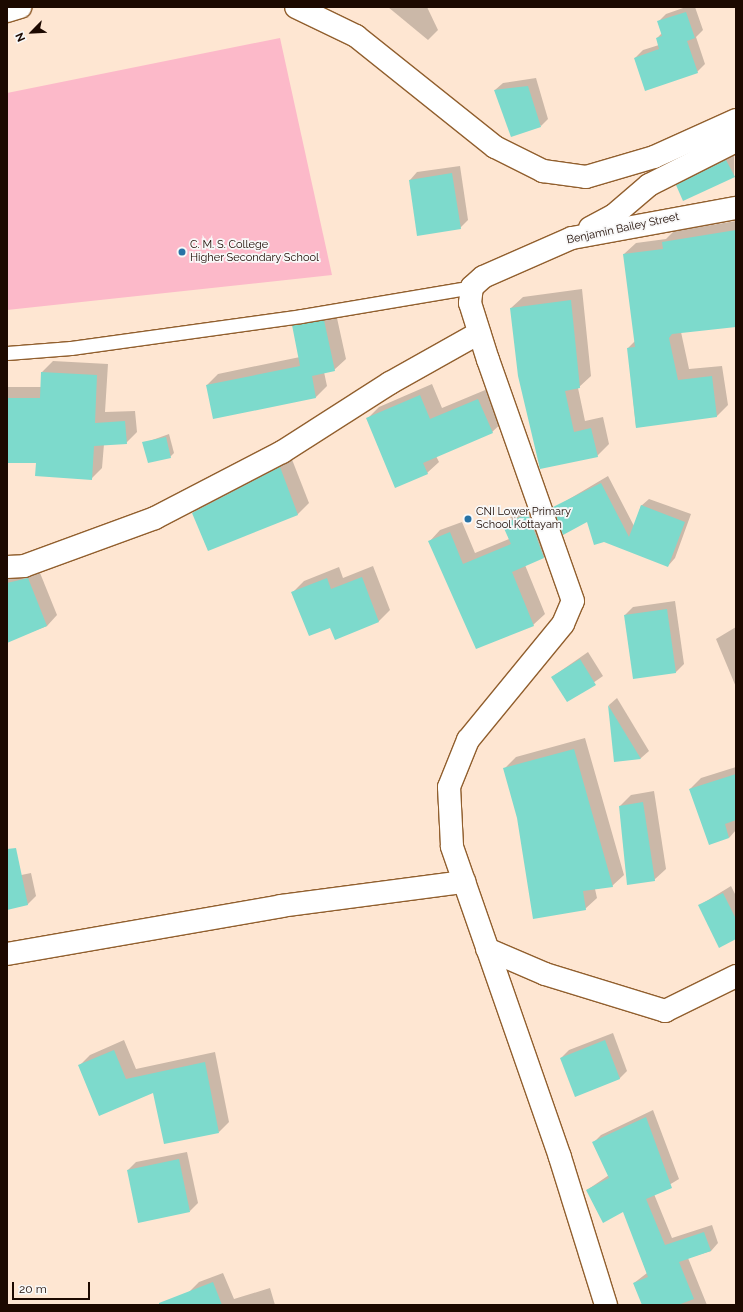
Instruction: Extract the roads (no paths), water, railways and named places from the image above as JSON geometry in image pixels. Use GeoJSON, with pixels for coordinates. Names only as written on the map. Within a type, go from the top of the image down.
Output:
{"type":"FeatureCollection","features":[{"type":"Feature","properties":{"kind":"street"},"geometry":{"type":"LineString","coordinates":[[7,11],[20,7]]}},
{"type":"Feature","properties":{"kind":"street"},"geometry":{"type":"LineString","coordinates":[[296,7],[356,36],[496,147],[543,171],[586,177],[654,157],[736,120]]}},
{"type":"Feature","properties":{"kind":"street"},"geometry":{"type":"LineString","coordinates":[[572,238],[614,215],[649,185],[736,141]]}},
{"type":"Feature","properties":{"kind":"street","name":"Benjamin Bailey Street"},"geometry":{"type":"LineString","coordinates":[[472,287],[483,276],[572,238],[736,208]]}},
{"type":"Feature","properties":{"kind":"street"},"geometry":{"type":"LineString","coordinates":[[472,287],[470,304],[479,333],[573,601],[563,624],[468,740],[449,787],[452,846],[560,1157],[606,1305]]}},
{"type":"Feature","properties":{"kind":"street"},"geometry":{"type":"LineString","coordinates":[[7,567],[24,566],[155,518],[282,452],[390,383],[479,333]]}},
{"type":"Feature","properties":{"kind":"street"},"geometry":{"type":"LineString","coordinates":[[7,954],[280,906],[464,882]]}},
{"type":"Feature","properties":{"kind":"street"},"geometry":{"type":"LineString","coordinates":[[487,949],[545,974],[665,1011],[736,976]]}},
{"type":"Feature","properties":{"kind":"lane"},"geometry":{"type":"LineString","coordinates":[[7,353],[71,348],[301,316],[472,287]]}},
{"type":"Feature","properties":{"kind":"place","name":"C. M. S. College Higher Secondary School"},"geometry":{"type":"Point","coordinates":[182,252]}},
{"type":"Feature","properties":{"kind":"place","name":"CNI Lower Primary School Kottayam"},"geometry":{"type":"Point","coordinates":[468,519]}}]}
